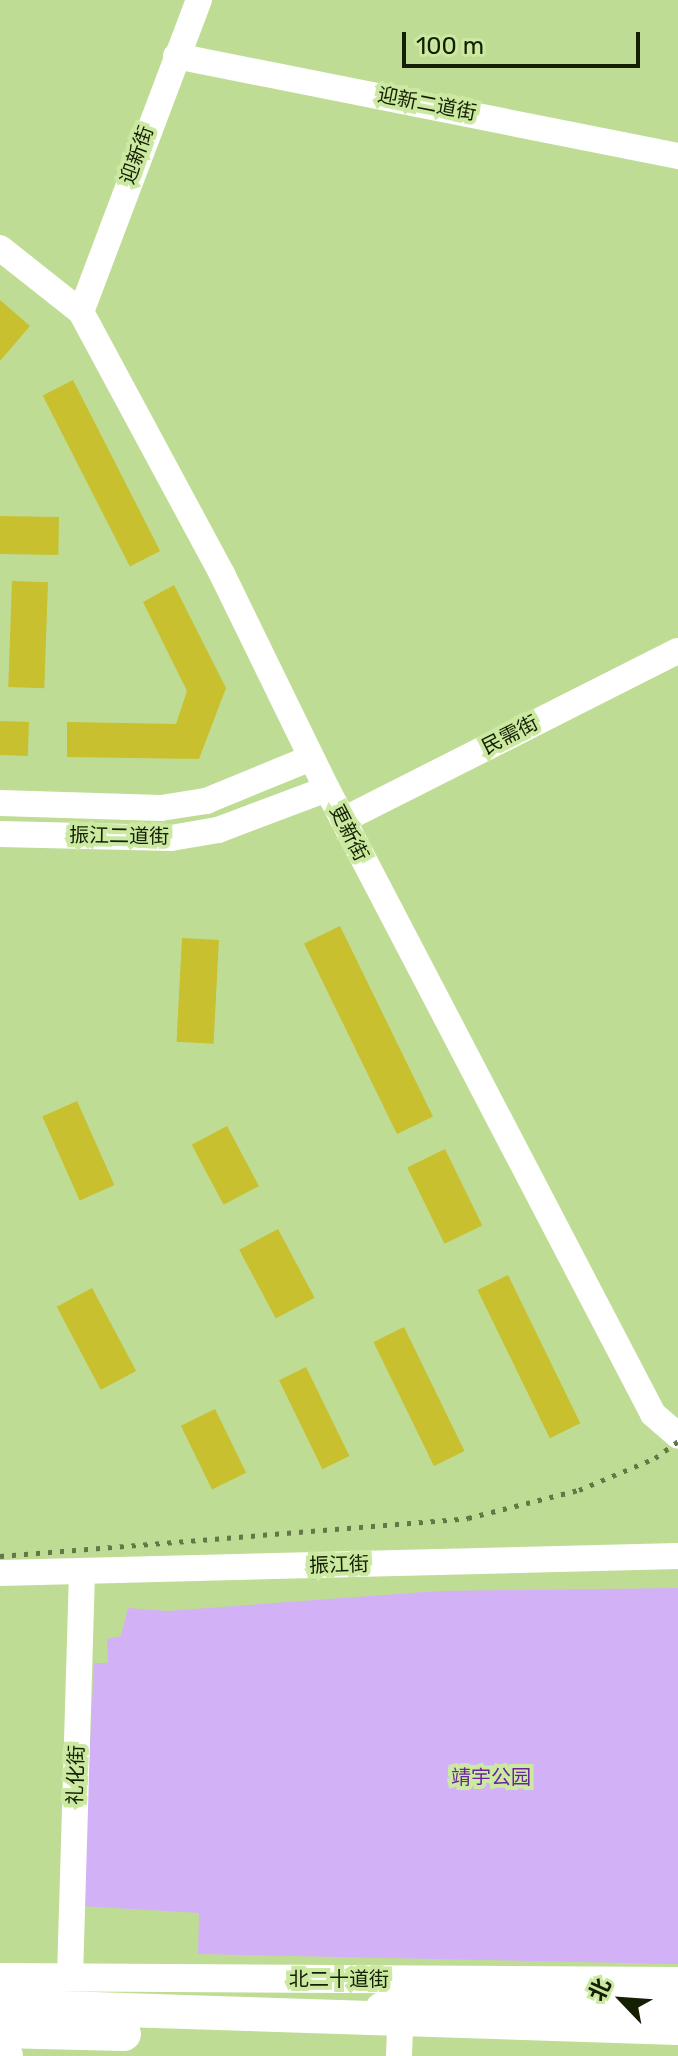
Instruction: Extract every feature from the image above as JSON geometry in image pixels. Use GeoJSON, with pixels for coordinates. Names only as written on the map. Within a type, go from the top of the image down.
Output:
{"type":"FeatureCollection","features":[{"type":"Feature","properties":{"kind":"highway"},"geometry":{"type":"LineString","coordinates":[[0,2006],[288,2019],[678,2028]]}},
{"type":"Feature","properties":{"kind":"highway"},"geometry":{"type":"LineString","coordinates":[[0,2031],[678,2049]]}},
{"type":"Feature","properties":{"kind":"highway"},"geometry":{"type":"LineString","coordinates":[[0,2056],[6,2056]]}},
{"type":"Feature","properties":{"kind":"main road","name":"北二十道街"},"geometry":{"type":"LineString","coordinates":[[0,1977],[678,1981]]}},
{"type":"Feature","properties":{"kind":"main road"},"geometry":{"type":"LineString","coordinates":[[288,2019],[439,2000],[678,2001]]}},
{"type":"Feature","properties":{"kind":"street","name":"迎新街"},"geometry":{"type":"LineString","coordinates":[[81,312],[199,0]]}},
{"type":"Feature","properties":{"kind":"street","name":"迎新二道街"},"geometry":{"type":"LineString","coordinates":[[176,56],[678,156]]}},
{"type":"Feature","properties":{"kind":"street","name":"更新街"},"geometry":{"type":"LineString","coordinates":[[0,248],[81,312],[222,574],[311,758],[653,1414],[678,1436]]}},
{"type":"Feature","properties":{"kind":"street","name":"民需街"},"geometry":{"type":"LineString","coordinates":[[343,820],[678,651]]}},
{"type":"Feature","properties":{"kind":"street","name":"振江二道街"},"geometry":{"type":"LineString","coordinates":[[0,803],[161,808],[206,801],[311,758]]}},
{"type":"Feature","properties":{"kind":"street","name":"振江二道街"},"geometry":{"type":"LineString","coordinates":[[0,834],[171,838],[218,830],[327,789]]}},
{"type":"Feature","properties":{"kind":"street","name":"振江街"},"geometry":{"type":"LineString","coordinates":[[0,1573],[678,1556]]}},
{"type":"Feature","properties":{"kind":"street","name":"礼化街"},"geometry":{"type":"LineString","coordinates":[[70,1977],[82,1573]]}},
{"type":"Feature","properties":{"kind":"street"},"geometry":{"type":"LineString","coordinates":[[399,2056],[401,1979]]}},
{"type":"Feature","properties":{"kind":"green space","name":"靖宇公园"},"geometry":{"type":"Polygon","coordinates":[[[678,1588],[678,1964],[198,1954],[199,1913],[82,1906],[94,1663],[108,1663],[107,1639],[121,1636],[128,1608],[167,1611],[439,1591],[678,1588]]]}},
{"type":"Feature","properties":{"kind":"building"},"geometry":{"type":"Polygon","coordinates":[[[0,300],[30,326],[0,361],[0,300]]]}},
{"type":"Feature","properties":{"kind":"building"},"geometry":{"type":"Polygon","coordinates":[[[73,380],[160,551],[130,567],[43,395],[73,380]]]}},
{"type":"Feature","properties":{"kind":"building"},"geometry":{"type":"Polygon","coordinates":[[[0,516],[59,517],[58,555],[0,554],[0,516]]]}},
{"type":"Feature","properties":{"kind":"building"},"geometry":{"type":"Polygon","coordinates":[[[12,581],[48,582],[44,688],[8,687],[12,581]]]}},
{"type":"Feature","properties":{"kind":"building"},"geometry":{"type":"Polygon","coordinates":[[[174,585],[226,688],[199,759],[67,757],[67,722],[176,724],[187,691],[143,602],[174,585]]]}},
{"type":"Feature","properties":{"kind":"building"},"geometry":{"type":"Polygon","coordinates":[[[0,721],[29,722],[28,756],[0,755],[0,721]]]}},
{"type":"Feature","properties":{"kind":"building"},"geometry":{"type":"Polygon","coordinates":[[[340,926],[433,1117],[397,1134],[304,944],[340,926]]]}},
{"type":"Feature","properties":{"kind":"building"},"geometry":{"type":"Polygon","coordinates":[[[182,938],[219,940],[214,1044],[177,1042],[182,938]]]}},
{"type":"Feature","properties":{"kind":"building"},"geometry":{"type":"Polygon","coordinates":[[[77,1101],[114,1185],[80,1201],[42,1116],[77,1101]]]}},
{"type":"Feature","properties":{"kind":"building"},"geometry":{"type":"Polygon","coordinates":[[[227,1126],[259,1186],[224,1205],[192,1145],[227,1126]]]}},
{"type":"Feature","properties":{"kind":"building"},"geometry":{"type":"Polygon","coordinates":[[[445,1149],[482,1225],[445,1244],[407,1167],[445,1149]]]}},
{"type":"Feature","properties":{"kind":"building"},"geometry":{"type":"Polygon","coordinates":[[[278,1229],[315,1298],[276,1319],[239,1250],[278,1229]]]}},
{"type":"Feature","properties":{"kind":"building"},"geometry":{"type":"Polygon","coordinates":[[[508,1275],[580,1423],[550,1438],[477,1290],[508,1275]]]}},
{"type":"Feature","properties":{"kind":"building"},"geometry":{"type":"Polygon","coordinates":[[[92,1288],[136,1371],[101,1390],[57,1307],[92,1288]]]}},
{"type":"Feature","properties":{"kind":"building"},"geometry":{"type":"Polygon","coordinates":[[[404,1327],[464,1451],[434,1466],[373,1342],[404,1327]]]}},
{"type":"Feature","properties":{"kind":"building"},"geometry":{"type":"Polygon","coordinates":[[[306,1367],[349,1456],[322,1469],[279,1380],[306,1367]]]}},
{"type":"Feature","properties":{"kind":"building"},"geometry":{"type":"Polygon","coordinates":[[[215,1409],[246,1473],[212,1489],[181,1426],[215,1409]]]}},
{"type":"Feature","properties":{"kind":"railway"},"geometry":{"type":"LineString","coordinates":[[0,1556],[468,1518],[579,1490],[655,1458],[678,1441]]}}]}
